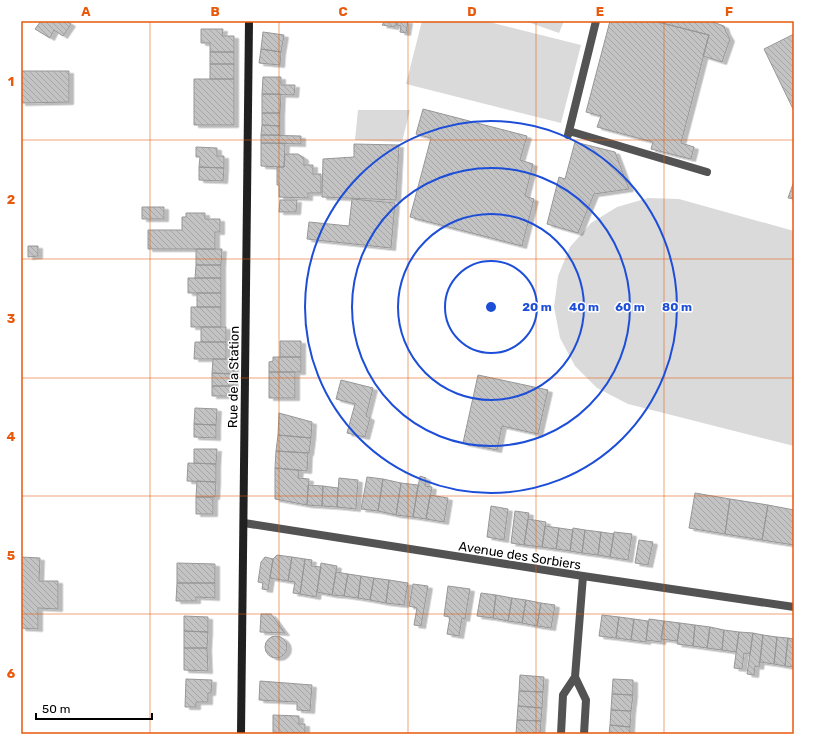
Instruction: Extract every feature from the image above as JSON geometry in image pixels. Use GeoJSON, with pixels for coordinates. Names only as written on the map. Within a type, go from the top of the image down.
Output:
{"type":"FeatureCollection","features":[{"type":"Feature","properties":{"kind":"street","name":"Rue de la Station"},"geometry":{"type":"LineString","coordinates":[[241,734],[249,21]]}},
{"type":"Feature","properties":{"kind":"street"},"geometry":{"type":"LineString","coordinates":[[596,21],[569,133],[707,172]]}},
{"type":"Feature","properties":{"kind":"street","name":"Avenue des Sorbiers"},"geometry":{"type":"LineString","coordinates":[[244,523],[583,576],[794,607]]}},
{"type":"Feature","properties":{"kind":"street"},"geometry":{"type":"LineString","coordinates":[[561,734],[563,695],[575,677],[583,576]]}},
{"type":"Feature","properties":{"kind":"street"},"geometry":{"type":"LineString","coordinates":[[575,677],[586,700],[584,734]]}},
{"type":"Feature","properties":{"kind":"shaded area"},"geometry":{"type":"Polygon","coordinates":[[[422,21],[485,21],[581,45],[561,123],[406,84],[422,21]]]}},
{"type":"Feature","properties":{"kind":"shaded area"},"geometry":{"type":"Polygon","coordinates":[[[525,21],[564,21],[559,33],[525,21]]]}},
{"type":"Feature","properties":{"kind":"shaded area"},"geometry":{"type":"Polygon","coordinates":[[[358,110],[410,110],[402,142],[355,140],[358,110]]]}},
{"type":"Feature","properties":{"kind":"shaded area"},"geometry":{"type":"Polygon","coordinates":[[[648,198],[679,199],[794,231],[794,446],[628,404],[597,388],[575,366],[560,338],[554,307],[558,276],[570,247],[591,223],[617,207],[648,198]]]}},
{"type":"Feature","properties":{"kind":"building"},"geometry":{"type":"Polygon","coordinates":[[[41,21],[66,21],[71,24],[63,36],[54,30],[50,38],[35,29],[41,21]]]}},
{"type":"Feature","properties":{"kind":"building"},"geometry":{"type":"Polygon","coordinates":[[[385,21],[397,21],[397,25],[394,27],[382,25],[385,21]]]}},
{"type":"Feature","properties":{"kind":"building"},"geometry":{"type":"Polygon","coordinates":[[[397,21],[408,21],[406,33],[400,32],[401,26],[397,25],[397,21]]]}},
{"type":"Feature","properties":{"kind":"building"},"geometry":{"type":"Polygon","coordinates":[[[610,21],[654,21],[709,35],[681,143],[694,147],[691,159],[651,149],[653,142],[597,127],[601,116],[586,112],[610,21]]]}},
{"type":"Feature","properties":{"kind":"building"},"geometry":{"type":"Polygon","coordinates":[[[654,21],[710,21],[724,26],[730,39],[722,62],[703,56],[709,35],[654,21]]]}},
{"type":"Feature","properties":{"kind":"building"},"geometry":{"type":"Polygon","coordinates":[[[201,29],[223,29],[222,36],[234,36],[234,52],[210,52],[210,43],[201,43],[201,29]]]}},
{"type":"Feature","properties":{"kind":"building"},"geometry":{"type":"Polygon","coordinates":[[[263,32],[284,35],[281,52],[261,49],[263,32]]]}},
{"type":"Feature","properties":{"kind":"building"},"geometry":{"type":"Polygon","coordinates":[[[794,34],[794,111],[764,49],[794,34]]]}},
{"type":"Feature","properties":{"kind":"building"},"geometry":{"type":"Polygon","coordinates":[[[261,49],[281,52],[280,65],[259,63],[261,49]]]}},
{"type":"Feature","properties":{"kind":"building"},"geometry":{"type":"Polygon","coordinates":[[[210,52],[234,52],[234,64],[210,64],[210,52]]]}},
{"type":"Feature","properties":{"kind":"building"},"geometry":{"type":"Polygon","coordinates":[[[210,64],[234,64],[234,79],[210,79],[210,64]]]}},
{"type":"Feature","properties":{"kind":"building"},"geometry":{"type":"Polygon","coordinates":[[[21,71],[69,71],[69,102],[21,103],[21,71]]]}},
{"type":"Feature","properties":{"kind":"building"},"geometry":{"type":"Polygon","coordinates":[[[263,77],[281,77],[281,85],[295,85],[294,95],[262,94],[263,77]]]}},
{"type":"Feature","properties":{"kind":"building"},"geometry":{"type":"Polygon","coordinates":[[[194,79],[234,79],[234,125],[194,125],[194,79]]]}},
{"type":"Feature","properties":{"kind":"building"},"geometry":{"type":"Polygon","coordinates":[[[262,94],[281,94],[280,113],[262,113],[262,94]]]}},
{"type":"Feature","properties":{"kind":"building"},"geometry":{"type":"Polygon","coordinates":[[[423,109],[527,136],[520,160],[533,164],[525,196],[534,199],[522,246],[410,217],[431,138],[416,134],[423,109]]]}},
{"type":"Feature","properties":{"kind":"building"},"geometry":{"type":"Polygon","coordinates":[[[262,113],[280,113],[280,126],[262,125],[262,113]]]}},
{"type":"Feature","properties":{"kind":"building"},"geometry":{"type":"Polygon","coordinates":[[[262,125],[280,126],[280,135],[261,135],[262,125]]]}},
{"type":"Feature","properties":{"kind":"building"},"geometry":{"type":"Polygon","coordinates":[[[261,135],[301,136],[301,144],[261,143],[261,135]]]}},
{"type":"Feature","properties":{"kind":"building"},"geometry":{"type":"Polygon","coordinates":[[[575,142],[615,152],[629,189],[594,194],[578,233],[547,224],[559,177],[565,179],[575,142]]]}},
{"type":"Feature","properties":{"kind":"building"},"geometry":{"type":"Polygon","coordinates":[[[261,143],[285,143],[284,167],[261,166],[261,143]]]}},
{"type":"Feature","properties":{"kind":"building"},"geometry":{"type":"Polygon","coordinates":[[[354,144],[399,145],[396,200],[322,197],[323,159],[354,157],[354,144]]]}},
{"type":"Feature","properties":{"kind":"building"},"geometry":{"type":"Polygon","coordinates":[[[196,147],[217,148],[217,156],[224,156],[224,168],[199,167],[200,157],[196,157],[196,147]]]}},
{"type":"Feature","properties":{"kind":"building"},"geometry":{"type":"Polygon","coordinates":[[[285,154],[298,154],[304,158],[304,165],[313,165],[313,174],[321,174],[321,193],[308,193],[308,198],[279,197],[277,167],[284,167],[285,154]]]}},
{"type":"Feature","properties":{"kind":"building"},"geometry":{"type":"Polygon","coordinates":[[[199,167],[224,168],[223,181],[199,180],[199,167]]]}},
{"type":"Feature","properties":{"kind":"building"},"geometry":{"type":"Polygon","coordinates":[[[794,181],[794,199],[788,198],[794,181]]]}},
{"type":"Feature","properties":{"kind":"building"},"geometry":{"type":"Polygon","coordinates":[[[352,199],[395,203],[391,248],[307,239],[309,222],[349,226],[352,199]]]}},
{"type":"Feature","properties":{"kind":"building"},"geometry":{"type":"Polygon","coordinates":[[[280,200],[297,200],[296,212],[279,212],[280,200]]]}},
{"type":"Feature","properties":{"kind":"building"},"geometry":{"type":"Polygon","coordinates":[[[142,207],[164,207],[164,219],[142,219],[142,207]]]}},
{"type":"Feature","properties":{"kind":"building"},"geometry":{"type":"Polygon","coordinates":[[[186,213],[205,213],[205,219],[220,219],[220,232],[215,232],[215,249],[148,249],[148,230],[182,230],[182,217],[186,217],[186,213]]]}},
{"type":"Feature","properties":{"kind":"building"},"geometry":{"type":"Polygon","coordinates":[[[28,246],[38,246],[38,256],[28,257],[28,246]]]}},
{"type":"Feature","properties":{"kind":"building"},"geometry":{"type":"Polygon","coordinates":[[[196,249],[222,249],[221,265],[196,265],[196,249]]]}},
{"type":"Feature","properties":{"kind":"building"},"geometry":{"type":"Polygon","coordinates":[[[196,265],[221,265],[221,278],[195,278],[196,265]]]}},
{"type":"Feature","properties":{"kind":"building"},"geometry":{"type":"Polygon","coordinates":[[[188,278],[221,278],[221,293],[188,293],[188,278]]]}},
{"type":"Feature","properties":{"kind":"building"},"geometry":{"type":"Polygon","coordinates":[[[197,293],[221,293],[221,307],[197,307],[197,293]]]}},
{"type":"Feature","properties":{"kind":"building"},"geometry":{"type":"Polygon","coordinates":[[[191,307],[221,307],[221,327],[191,327],[191,307]]]}},
{"type":"Feature","properties":{"kind":"building"},"geometry":{"type":"Polygon","coordinates":[[[201,327],[226,327],[226,342],[201,342],[201,327]]]}},
{"type":"Feature","properties":{"kind":"building"},"geometry":{"type":"Polygon","coordinates":[[[280,341],[301,341],[301,357],[280,357],[280,341]]]}},
{"type":"Feature","properties":{"kind":"building"},"geometry":{"type":"Polygon","coordinates":[[[195,342],[226,342],[226,359],[194,359],[195,342]]]}},
{"type":"Feature","properties":{"kind":"building"},"geometry":{"type":"Polygon","coordinates":[[[273,357],[301,357],[301,372],[269,372],[269,362],[273,361],[273,357]]]}},
{"type":"Feature","properties":{"kind":"building"},"geometry":{"type":"Polygon","coordinates":[[[213,359],[234,359],[234,374],[212,373],[213,359]]]}},
{"type":"Feature","properties":{"kind":"building"},"geometry":{"type":"Polygon","coordinates":[[[269,372],[295,372],[295,398],[269,398],[269,372]]]}},
{"type":"Feature","properties":{"kind":"building"},"geometry":{"type":"Polygon","coordinates":[[[212,373],[234,374],[233,386],[212,386],[212,373]]]}},
{"type":"Feature","properties":{"kind":"building"},"geometry":{"type":"Polygon","coordinates":[[[478,375],[548,390],[538,434],[502,426],[497,450],[463,443],[478,375]]]}},
{"type":"Feature","properties":{"kind":"building"},"geometry":{"type":"Polygon","coordinates":[[[341,380],[373,388],[366,416],[370,418],[365,437],[347,433],[355,404],[336,399],[341,380]]]}},
{"type":"Feature","properties":{"kind":"building"},"geometry":{"type":"Polygon","coordinates":[[[212,386],[233,386],[233,396],[212,396],[212,386]]]}},
{"type":"Feature","properties":{"kind":"building"},"geometry":{"type":"Polygon","coordinates":[[[195,408],[217,409],[216,425],[194,424],[195,408]]]}},
{"type":"Feature","properties":{"kind":"building"},"geometry":{"type":"Polygon","coordinates":[[[279,413],[312,422],[311,438],[278,435],[279,413]]]}},
{"type":"Feature","properties":{"kind":"building"},"geometry":{"type":"Polygon","coordinates":[[[194,424],[216,425],[216,438],[194,437],[194,424]]]}},
{"type":"Feature","properties":{"kind":"building"},"geometry":{"type":"Polygon","coordinates":[[[278,435],[311,438],[309,453],[276,451],[278,435]]]}},
{"type":"Feature","properties":{"kind":"building"},"geometry":{"type":"Polygon","coordinates":[[[194,449],[217,449],[216,464],[194,463],[194,449]]]}},
{"type":"Feature","properties":{"kind":"building"},"geometry":{"type":"Polygon","coordinates":[[[276,451],[308,453],[307,471],[275,468],[276,451]]]}},
{"type":"Feature","properties":{"kind":"building"},"geometry":{"type":"Polygon","coordinates":[[[188,463],[216,464],[216,482],[187,481],[188,463]]]}},
{"type":"Feature","properties":{"kind":"building"},"geometry":{"type":"Polygon","coordinates":[[[275,468],[299,470],[298,478],[309,479],[307,505],[275,499],[275,468]]]}},
{"type":"Feature","properties":{"kind":"building"},"geometry":{"type":"Polygon","coordinates":[[[420,476],[426,478],[425,486],[432,487],[426,519],[413,517],[420,476]]]}},
{"type":"Feature","properties":{"kind":"building"},"geometry":{"type":"Polygon","coordinates":[[[367,477],[383,479],[378,511],[361,509],[367,477]]]}},
{"type":"Feature","properties":{"kind":"building"},"geometry":{"type":"Polygon","coordinates":[[[339,478],[358,480],[356,509],[337,507],[339,478]]]}},
{"type":"Feature","properties":{"kind":"building"},"geometry":{"type":"Polygon","coordinates":[[[383,479],[401,483],[396,515],[378,511],[383,479]]]}},
{"type":"Feature","properties":{"kind":"building"},"geometry":{"type":"Polygon","coordinates":[[[197,481],[216,482],[215,497],[196,497],[197,481]]]}},
{"type":"Feature","properties":{"kind":"building"},"geometry":{"type":"Polygon","coordinates":[[[401,483],[418,485],[413,517],[396,515],[401,483]]]}},
{"type":"Feature","properties":{"kind":"building"},"geometry":{"type":"Polygon","coordinates":[[[308,485],[323,486],[322,506],[307,505],[308,485]]]}},
{"type":"Feature","properties":{"kind":"building"},"geometry":{"type":"Polygon","coordinates":[[[323,486],[338,488],[337,507],[322,506],[323,486]]]}},
{"type":"Feature","properties":{"kind":"building"},"geometry":{"type":"Polygon","coordinates":[[[695,493],[730,499],[725,534],[689,528],[695,493]]]}},
{"type":"Feature","properties":{"kind":"building"},"geometry":{"type":"Polygon","coordinates":[[[430,495],[448,498],[444,522],[426,519],[430,495]]]}},
{"type":"Feature","properties":{"kind":"building"},"geometry":{"type":"Polygon","coordinates":[[[196,497],[213,497],[213,514],[196,514],[196,497]]]}},
{"type":"Feature","properties":{"kind":"building"},"geometry":{"type":"Polygon","coordinates":[[[730,499],[768,505],[762,540],[725,534],[730,499]]]}},
{"type":"Feature","properties":{"kind":"building"},"geometry":{"type":"Polygon","coordinates":[[[768,505],[794,510],[794,545],[762,540],[768,505]]]}},
{"type":"Feature","properties":{"kind":"building"},"geometry":{"type":"Polygon","coordinates":[[[491,506],[508,509],[504,540],[487,537],[491,506]]]}},
{"type":"Feature","properties":{"kind":"building"},"geometry":{"type":"Polygon","coordinates":[[[515,511],[529,513],[524,545],[511,543],[515,511]]]}},
{"type":"Feature","properties":{"kind":"building"},"geometry":{"type":"Polygon","coordinates":[[[528,519],[546,522],[542,547],[524,545],[528,519]]]}},
{"type":"Feature","properties":{"kind":"building"},"geometry":{"type":"Polygon","coordinates":[[[545,526],[559,528],[556,549],[542,547],[545,526]]]}},
{"type":"Feature","properties":{"kind":"building"},"geometry":{"type":"Polygon","coordinates":[[[559,528],[573,530],[570,551],[556,549],[559,528]]]}},
{"type":"Feature","properties":{"kind":"building"},"geometry":{"type":"Polygon","coordinates":[[[573,528],[585,530],[582,553],[570,551],[573,528]]]}},
{"type":"Feature","properties":{"kind":"building"},"geometry":{"type":"Polygon","coordinates":[[[585,530],[601,532],[598,555],[582,553],[585,530]]]}},
{"type":"Feature","properties":{"kind":"building"},"geometry":{"type":"Polygon","coordinates":[[[601,532],[614,534],[610,557],[598,555],[601,532]]]}},
{"type":"Feature","properties":{"kind":"building"},"geometry":{"type":"Polygon","coordinates":[[[614,532],[632,534],[628,560],[610,557],[614,532]]]}},
{"type":"Feature","properties":{"kind":"building"},"geometry":{"type":"Polygon","coordinates":[[[639,540],[653,542],[648,565],[635,563],[639,540]]]}},
{"type":"Feature","properties":{"kind":"building"},"geometry":{"type":"Polygon","coordinates":[[[277,555],[292,557],[288,581],[270,578],[273,559],[277,555]]]}},
{"type":"Feature","properties":{"kind":"building"},"geometry":{"type":"Polygon","coordinates":[[[21,557],[40,558],[39,581],[58,581],[58,609],[38,608],[38,629],[21,628],[21,557]]]}},
{"type":"Feature","properties":{"kind":"building"},"geometry":{"type":"Polygon","coordinates":[[[265,557],[273,559],[268,590],[262,589],[263,583],[258,582],[261,562],[265,557]]]}},
{"type":"Feature","properties":{"kind":"building"},"geometry":{"type":"Polygon","coordinates":[[[292,557],[305,559],[300,594],[293,593],[295,582],[288,581],[292,557]]]}},
{"type":"Feature","properties":{"kind":"building"},"geometry":{"type":"Polygon","coordinates":[[[305,559],[312,560],[311,566],[321,567],[316,597],[300,594],[305,559]]]}},
{"type":"Feature","properties":{"kind":"building"},"geometry":{"type":"Polygon","coordinates":[[[177,563],[215,564],[215,583],[177,583],[177,563]]]}},
{"type":"Feature","properties":{"kind":"building"},"geometry":{"type":"Polygon","coordinates":[[[321,563],[337,566],[332,595],[317,592],[321,563]]]}},
{"type":"Feature","properties":{"kind":"building"},"geometry":{"type":"Polygon","coordinates":[[[336,572],[348,574],[344,596],[332,595],[336,572]]]}},
{"type":"Feature","properties":{"kind":"building"},"geometry":{"type":"Polygon","coordinates":[[[348,574],[361,576],[358,598],[344,596],[348,574]]]}},
{"type":"Feature","properties":{"kind":"building"},"geometry":{"type":"Polygon","coordinates":[[[361,576],[374,578],[370,600],[358,598],[361,576]]]}},
{"type":"Feature","properties":{"kind":"building"},"geometry":{"type":"Polygon","coordinates":[[[374,578],[389,580],[386,603],[370,600],[374,578]]]}},
{"type":"Feature","properties":{"kind":"building"},"geometry":{"type":"Polygon","coordinates":[[[389,580],[408,583],[404,605],[386,603],[389,580]]]}},
{"type":"Feature","properties":{"kind":"building"},"geometry":{"type":"Polygon","coordinates":[[[177,583],[215,583],[215,598],[196,597],[196,601],[176,601],[177,583]]]}},
{"type":"Feature","properties":{"kind":"building"},"geometry":{"type":"Polygon","coordinates":[[[413,584],[428,586],[421,626],[414,625],[417,608],[409,606],[413,584]]]}},
{"type":"Feature","properties":{"kind":"building"},"geometry":{"type":"Polygon","coordinates":[[[448,586],[470,589],[465,619],[462,618],[459,636],[447,634],[450,617],[444,616],[448,586]]]}},
{"type":"Feature","properties":{"kind":"building"},"geometry":{"type":"Polygon","coordinates":[[[481,593],[496,595],[493,618],[477,616],[481,593]]]}},
{"type":"Feature","properties":{"kind":"building"},"geometry":{"type":"Polygon","coordinates":[[[496,595],[512,598],[508,621],[493,618],[496,595]]]}},
{"type":"Feature","properties":{"kind":"building"},"geometry":{"type":"Polygon","coordinates":[[[512,598],[526,600],[522,623],[508,621],[512,598]]]}},
{"type":"Feature","properties":{"kind":"building"},"geometry":{"type":"Polygon","coordinates":[[[526,600],[541,603],[537,626],[522,623],[526,600]]]}},
{"type":"Feature","properties":{"kind":"building"},"geometry":{"type":"Polygon","coordinates":[[[541,603],[555,605],[551,628],[537,626],[541,603]]]}},
{"type":"Feature","properties":{"kind":"building"},"geometry":{"type":"Polygon","coordinates":[[[261,614],[271,614],[285,633],[260,632],[261,614]]]}},
{"type":"Feature","properties":{"kind":"building"},"geometry":{"type":"Polygon","coordinates":[[[602,615],[619,617],[616,638],[599,636],[602,615]]]}},
{"type":"Feature","properties":{"kind":"building"},"geometry":{"type":"Polygon","coordinates":[[[184,616],[208,617],[208,632],[184,631],[184,616]]]}},
{"type":"Feature","properties":{"kind":"building"},"geometry":{"type":"Polygon","coordinates":[[[619,617],[634,619],[631,640],[616,638],[619,617]]]}},
{"type":"Feature","properties":{"kind":"building"},"geometry":{"type":"Polygon","coordinates":[[[634,619],[648,621],[646,642],[631,640],[634,619]]]}},
{"type":"Feature","properties":{"kind":"building"},"geometry":{"type":"Polygon","coordinates":[[[649,619],[664,621],[661,642],[646,640],[649,619]]]}},
{"type":"Feature","properties":{"kind":"building"},"geometry":{"type":"Polygon","coordinates":[[[664,621],[680,623],[677,641],[661,639],[664,621]]]}},
{"type":"Feature","properties":{"kind":"building"},"geometry":{"type":"Polygon","coordinates":[[[680,623],[695,625],[693,646],[677,644],[680,623]]]}},
{"type":"Feature","properties":{"kind":"building"},"geometry":{"type":"Polygon","coordinates":[[[695,625],[710,627],[707,648],[693,646],[695,625]]]}},
{"type":"Feature","properties":{"kind":"building"},"geometry":{"type":"Polygon","coordinates":[[[710,627],[724,630],[722,650],[707,648],[710,627]]]}},
{"type":"Feature","properties":{"kind":"building"},"geometry":{"type":"Polygon","coordinates":[[[724,630],[739,632],[736,652],[722,650],[724,630]]]}},
{"type":"Feature","properties":{"kind":"building"},"geometry":{"type":"Polygon","coordinates":[[[184,631],[208,632],[207,648],[184,648],[184,631]]]}},
{"type":"Feature","properties":{"kind":"building"},"geometry":{"type":"Polygon","coordinates":[[[739,632],[753,633],[750,654],[744,653],[742,669],[734,668],[739,632]]]}},
{"type":"Feature","properties":{"kind":"building"},"geometry":{"type":"Polygon","coordinates":[[[753,633],[763,635],[759,667],[755,666],[754,675],[747,674],[753,633]]]}},
{"type":"Feature","properties":{"kind":"building"},"geometry":{"type":"Polygon","coordinates":[[[763,635],[777,637],[774,664],[760,662],[763,635]]]}},
{"type":"Feature","properties":{"kind":"building"},"geometry":{"type":"Polygon","coordinates":[[[276,636],[284,639],[287,647],[284,655],[276,658],[268,655],[265,647],[268,639],[276,636]]]}},
{"type":"Feature","properties":{"kind":"building"},"geometry":{"type":"Polygon","coordinates":[[[777,637],[788,638],[785,666],[774,664],[777,637]]]}},
{"type":"Feature","properties":{"kind":"building"},"geometry":{"type":"Polygon","coordinates":[[[788,638],[794,639],[794,667],[785,666],[788,638]]]}},
{"type":"Feature","properties":{"kind":"building"},"geometry":{"type":"Polygon","coordinates":[[[184,648],[207,648],[208,671],[184,670],[184,648]]]}},
{"type":"Feature","properties":{"kind":"building"},"geometry":{"type":"Polygon","coordinates":[[[520,675],[544,677],[543,692],[519,691],[520,675]]]}},
{"type":"Feature","properties":{"kind":"building"},"geometry":{"type":"Polygon","coordinates":[[[186,679],[212,680],[211,693],[208,693],[208,702],[196,702],[196,707],[185,707],[186,679]]]}},
{"type":"Feature","properties":{"kind":"building"},"geometry":{"type":"Polygon","coordinates":[[[613,679],[633,680],[633,695],[612,694],[613,679]]]}},
{"type":"Feature","properties":{"kind":"building"},"geometry":{"type":"Polygon","coordinates":[[[260,681],[312,685],[310,711],[297,710],[297,702],[259,700],[260,681]]]}},
{"type":"Feature","properties":{"kind":"building"},"geometry":{"type":"Polygon","coordinates":[[[519,691],[543,692],[542,708],[518,706],[519,691]]]}},
{"type":"Feature","properties":{"kind":"building"},"geometry":{"type":"Polygon","coordinates":[[[612,694],[633,695],[631,711],[611,710],[612,694]]]}},
{"type":"Feature","properties":{"kind":"building"},"geometry":{"type":"Polygon","coordinates":[[[518,706],[542,708],[541,721],[517,720],[518,706]]]}},
{"type":"Feature","properties":{"kind":"building"},"geometry":{"type":"Polygon","coordinates":[[[611,710],[631,711],[630,727],[610,725],[611,710]]]}},
{"type":"Feature","properties":{"kind":"building"},"geometry":{"type":"Polygon","coordinates":[[[273,715],[299,716],[299,724],[305,724],[305,733],[273,733],[273,715]]]}},
{"type":"Feature","properties":{"kind":"building"},"geometry":{"type":"Polygon","coordinates":[[[517,720],[541,721],[540,734],[516,734],[517,720]]]}},
{"type":"Feature","properties":{"kind":"building"},"geometry":{"type":"Polygon","coordinates":[[[610,725],[630,727],[630,734],[609,734],[610,725]]]}},
{"type":"Feature","properties":{"kind":"building"},"geometry":{"type":"Polygon","coordinates":[[[303,733],[303,734],[273,734],[303,733]]]}}]}
